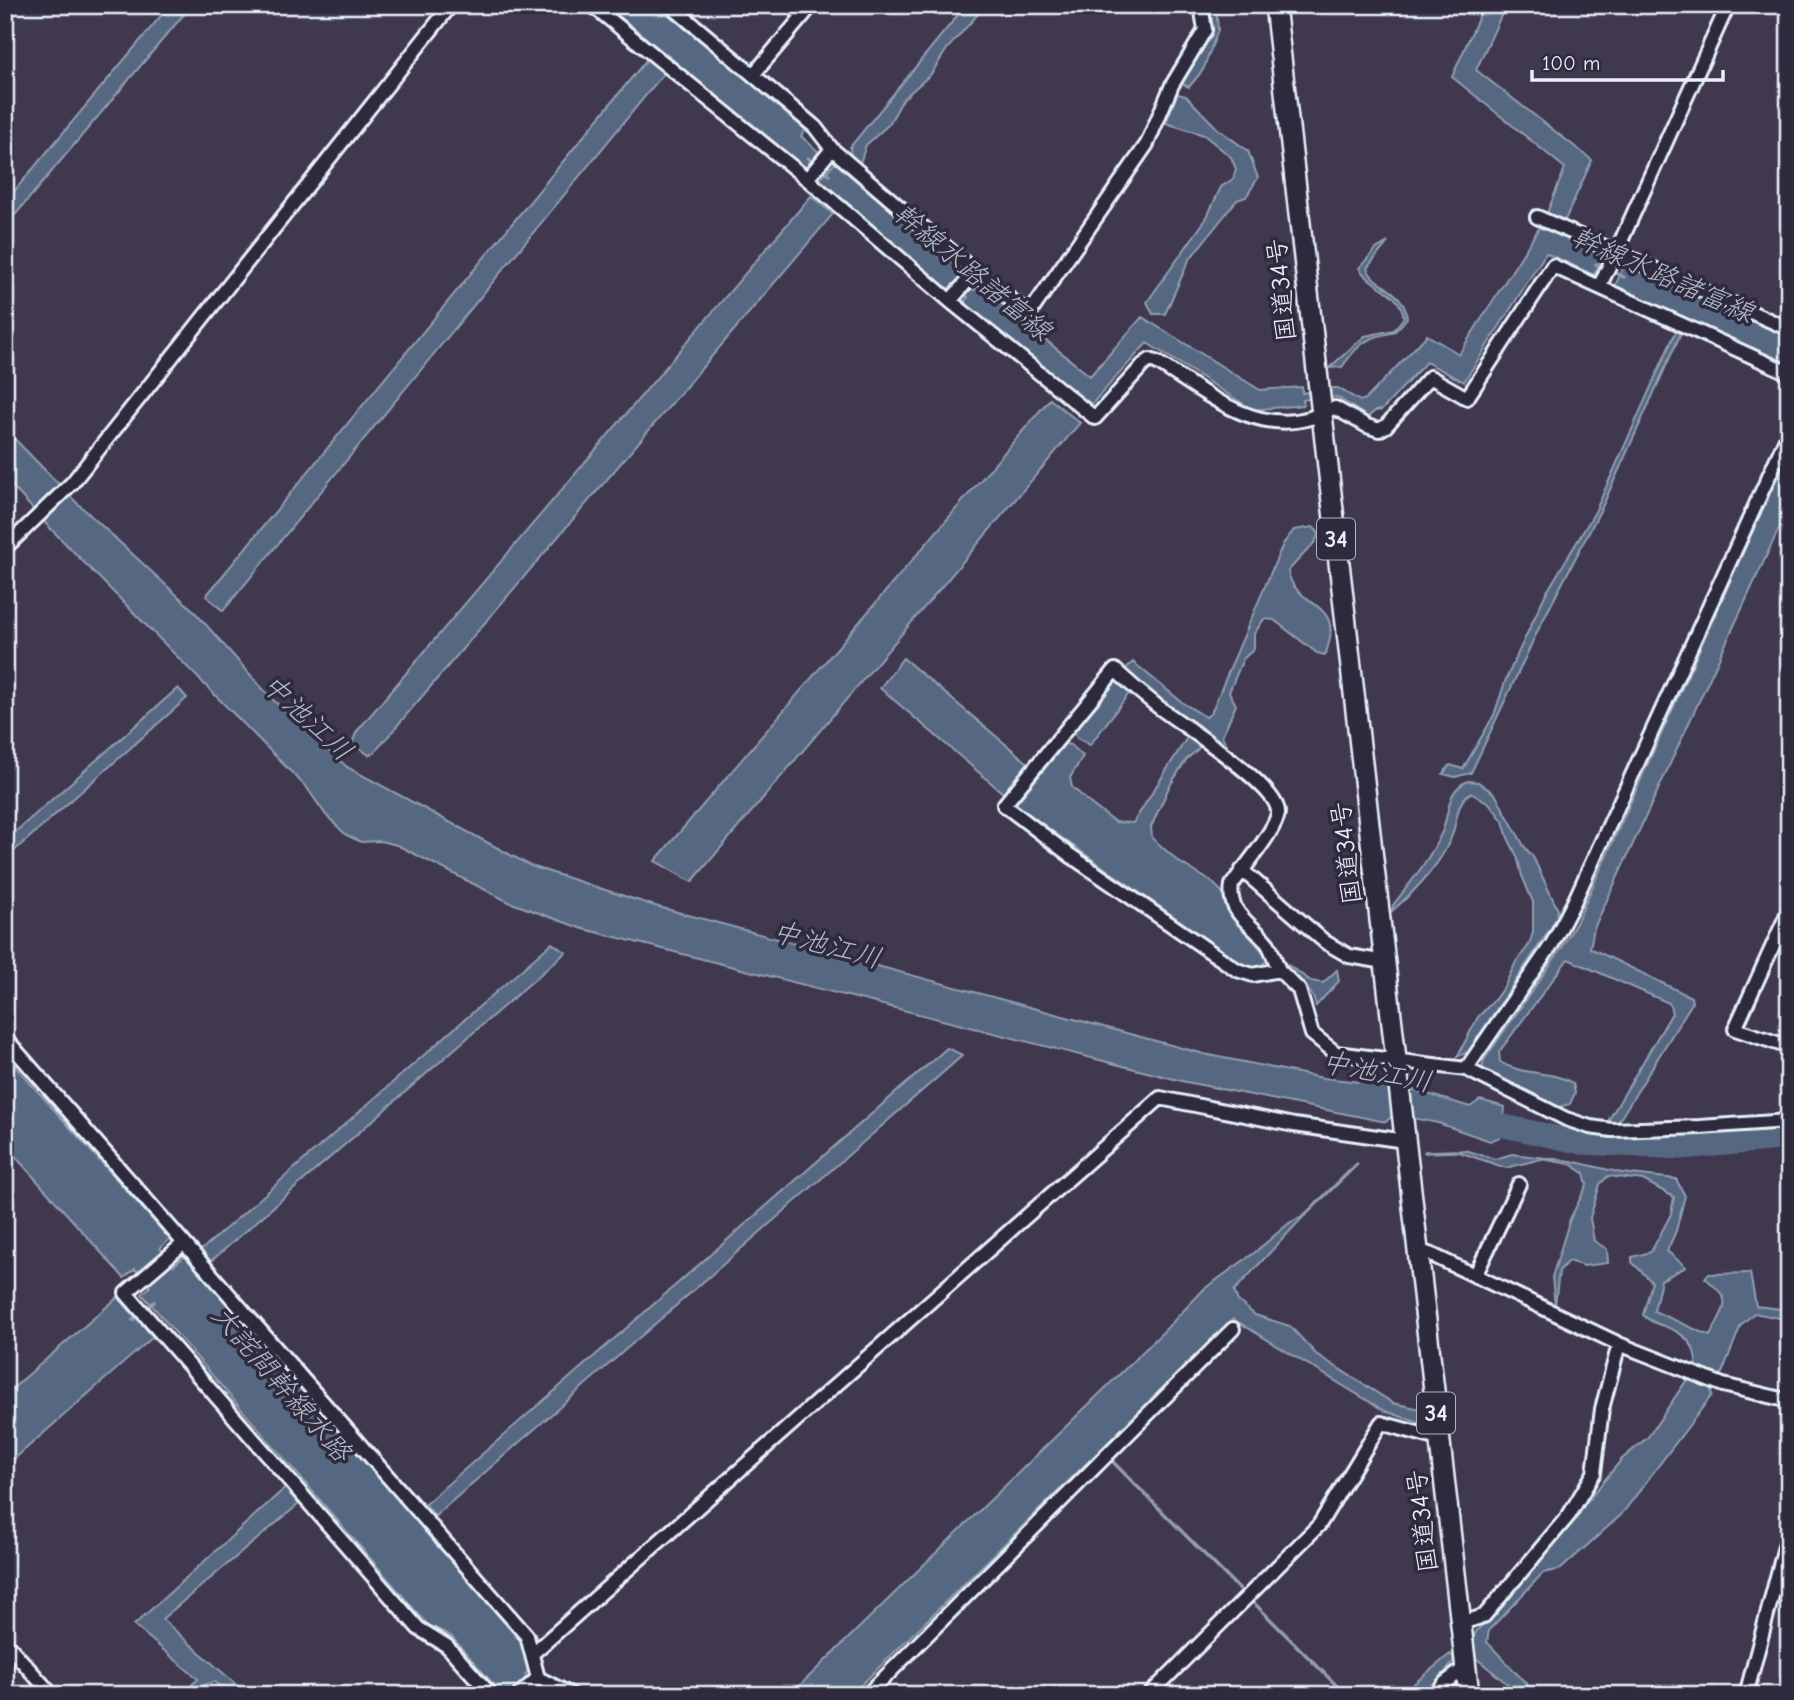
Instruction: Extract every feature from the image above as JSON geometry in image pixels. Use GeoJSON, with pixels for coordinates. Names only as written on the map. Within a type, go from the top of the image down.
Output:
{"type":"FeatureCollection","features":[{"type":"Feature","properties":{"kind":"highway","name":"国道34号"},"geometry":{"type":"LineString","coordinates":[[1275,5],[1469,1695]]}},
{"type":"Feature","properties":{"kind":"street"},"geometry":{"type":"LineString","coordinates":[[5,548],[72,483],[452,5]]}},
{"type":"Feature","properties":{"kind":"street"},"geometry":{"type":"LineString","coordinates":[[592,5],[810,176],[829,199],[954,296],[1095,418],[1150,360],[1243,415],[1259,420],[1310,418],[1335,408],[1367,426],[1380,430],[1430,377],[1467,398],[1553,266],[1602,282],[1789,373]]}},
{"type":"Feature","properties":{"kind":"street"},"geometry":{"type":"LineString","coordinates":[[791,5],[803,16]]}},
{"type":"Feature","properties":{"kind":"street"},"geometry":{"type":"LineString","coordinates":[[753,75],[812,5]]}},
{"type":"Feature","properties":{"kind":"street"},"geometry":{"type":"LineString","coordinates":[[677,7],[815,127],[832,149],[972,276],[1029,314],[1146,144],[1172,85],[1205,30],[1201,5]]}},
{"type":"Feature","properties":{"kind":"street"},"geometry":{"type":"LineString","coordinates":[[1602,282],[1728,5]]}},
{"type":"Feature","properties":{"kind":"street"},"geometry":{"type":"LineString","coordinates":[[810,176],[832,149]]}},
{"type":"Feature","properties":{"kind":"street"},"geometry":{"type":"LineString","coordinates":[[1537,217],[1614,257],[1789,329]]}},
{"type":"Feature","properties":{"kind":"street"},"geometry":{"type":"LineString","coordinates":[[954,296],[972,276]]}},
{"type":"Feature","properties":{"kind":"street"},"geometry":{"type":"LineString","coordinates":[[1466,1069],[1552,944],[1574,902],[1789,432]]}},
{"type":"Feature","properties":{"kind":"street"},"geometry":{"type":"LineString","coordinates":[[1279,970],[1253,975],[1237,970],[1071,856],[1004,805],[1115,670],[1155,704],[1220,751],[1258,782],[1276,801],[1277,817],[1232,884],[1230,896],[1241,917],[1267,944],[1279,970],[1299,990],[1312,1034],[1336,1053],[1397,1068],[1466,1069],[1485,1081],[1566,1119],[1590,1127],[1612,1130],[1789,1121]]}},
{"type":"Feature","properties":{"kind":"street"},"geometry":{"type":"LineString","coordinates":[[1242,870],[1325,942],[1349,957],[1385,962]]}},
{"type":"Feature","properties":{"kind":"street"},"geometry":{"type":"LineString","coordinates":[[1789,910],[1735,1029],[1789,1047]]}},
{"type":"Feature","properties":{"kind":"street"},"geometry":{"type":"LineString","coordinates":[[5,1038],[527,1636],[538,1678],[572,1695]]}},
{"type":"Feature","properties":{"kind":"street"},"geometry":{"type":"LineString","coordinates":[[532,1654],[1160,1098],[1294,1125],[1405,1136]]}},
{"type":"Feature","properties":{"kind":"street"},"geometry":{"type":"LineString","coordinates":[[1475,1276],[1519,1184]]}},
{"type":"Feature","properties":{"kind":"street"},"geometry":{"type":"LineString","coordinates":[[184,1242],[126,1293],[418,1628],[447,1646],[491,1695]]}},
{"type":"Feature","properties":{"kind":"street"},"geometry":{"type":"LineString","coordinates":[[1417,1250],[1619,1344],[1723,1385],[1789,1401]]}},
{"type":"Feature","properties":{"kind":"street"},"geometry":{"type":"LineString","coordinates":[[867,1695],[1233,1329]]}},
{"type":"Feature","properties":{"kind":"street"},"geometry":{"type":"LineString","coordinates":[[1461,1623],[1485,1616],[1569,1515],[1594,1473],[1602,1409],[1619,1344]]}},
{"type":"Feature","properties":{"kind":"street"},"geometry":{"type":"LineString","coordinates":[[1149,1695],[1319,1525],[1381,1423],[1439,1439]]}},
{"type":"Feature","properties":{"kind":"street"},"geometry":{"type":"LineString","coordinates":[[1745,1695],[1789,1531]]}},
{"type":"Feature","properties":{"kind":"street"},"geometry":{"type":"LineString","coordinates":[[5,1642],[48,1693]]}},
{"type":"Feature","properties":{"kind":"street"},"geometry":{"type":"LineString","coordinates":[[1434,1695],[1466,1667]]}},
{"type":"Feature","properties":{"kind":"street"},"geometry":{"type":"LineString","coordinates":[[519,1695],[538,1678]]}},
{"type":"Feature","properties":{"kind":"water"},"geometry":{"type":"Polygon","coordinates":[[[170,5],[187,5],[185,13],[5,227],[5,202],[170,5]]]}},
{"type":"Feature","properties":{"kind":"water"},"geometry":{"type":"Polygon","coordinates":[[[606,5],[657,5],[806,129],[801,136],[819,152],[805,169],[606,5]]]}},
{"type":"Feature","properties":{"kind":"water"},"geometry":{"type":"Polygon","coordinates":[[[966,5],[986,5],[947,49],[931,74],[903,99],[889,124],[866,145],[860,163],[854,162],[851,159],[850,147],[966,5]]]}},
{"type":"Feature","properties":{"kind":"water"},"geometry":{"type":"Polygon","coordinates":[[[1207,5],[1216,5],[1218,30],[1203,70],[1189,87],[1182,84],[1182,77],[1207,5]]]}},
{"type":"Feature","properties":{"kind":"water"},"geometry":{"type":"Polygon","coordinates":[[[1484,5],[1506,5],[1476,70],[1592,160],[1565,220],[1547,213],[1565,168],[1452,77],[1484,5]]]}},
{"type":"Feature","properties":{"kind":"water"},"geometry":{"type":"Polygon","coordinates":[[[648,58],[665,72],[223,611],[206,596],[648,58]]]}},
{"type":"Feature","properties":{"kind":"water"},"geometry":{"type":"Polygon","coordinates":[[[1177,94],[1186,96],[1218,129],[1248,151],[1258,178],[1246,197],[1237,200],[1189,260],[1165,314],[1153,314],[1147,302],[1206,219],[1221,187],[1233,179],[1236,169],[1231,157],[1204,135],[1166,123],[1177,94]]]}},
{"type":"Feature","properties":{"kind":"water"},"geometry":{"type":"Polygon","coordinates":[[[835,163],[963,271],[959,277],[962,280],[947,290],[819,180],[835,163]]]}},
{"type":"Feature","properties":{"kind":"water"},"geometry":{"type":"Polygon","coordinates":[[[811,196],[833,214],[374,753],[369,755],[352,743],[357,731],[811,196]]]}},
{"type":"Feature","properties":{"kind":"water"},"geometry":{"type":"Polygon","coordinates":[[[1541,225],[1604,253],[1594,275],[1546,253],[1464,382],[1426,362],[1382,410],[1375,411],[1368,417],[1337,397],[1329,398],[1328,388],[1338,388],[1360,401],[1366,399],[1427,335],[1459,354],[1541,225]]]}},
{"type":"Feature","properties":{"kind":"water"},"geometry":{"type":"Polygon","coordinates":[[[1388,242],[1367,268],[1376,280],[1401,300],[1407,318],[1393,332],[1362,344],[1342,367],[1329,368],[1365,336],[1394,330],[1404,317],[1397,300],[1364,275],[1359,268],[1376,249],[1388,242]]]}},
{"type":"Feature","properties":{"kind":"water"},"geometry":{"type":"Polygon","coordinates":[[[1625,263],[1789,337],[1789,364],[1615,286],[1625,263]]]}},
{"type":"Feature","properties":{"kind":"water"},"geometry":{"type":"Polygon","coordinates":[[[978,285],[1090,376],[1142,317],[1260,390],[1302,387],[1302,393],[1308,392],[1309,399],[1303,400],[1303,405],[1253,410],[1147,343],[1091,405],[963,303],[970,288],[974,290],[978,285]]]}},
{"type":"Feature","properties":{"kind":"water"},"geometry":{"type":"Polygon","coordinates":[[[1676,331],[1681,333],[1603,505],[1540,626],[1471,773],[1455,777],[1443,774],[1450,765],[1463,769],[1494,715],[1506,679],[1545,595],[1595,512],[1676,331]]]}},
{"type":"Feature","properties":{"kind":"water"},"geometry":{"type":"Polygon","coordinates":[[[1050,399],[1080,423],[692,882],[655,861],[1050,399]]]}},
{"type":"Feature","properties":{"kind":"water"},"geometry":{"type":"Polygon","coordinates":[[[5,429],[76,502],[192,609],[271,698],[347,767],[531,866],[655,906],[1204,1054],[1323,1078],[1388,1085],[1394,1114],[1386,1122],[1186,1082],[580,928],[509,902],[397,845],[380,841],[361,842],[346,835],[326,815],[307,788],[48,526],[5,478],[5,429]]]}},
{"type":"Feature","properties":{"kind":"water"},"geometry":{"type":"Polygon","coordinates":[[[1789,451],[1789,507],[1594,928],[1590,948],[1691,997],[1692,1003],[1617,1124],[1607,1123],[1672,1013],[1669,1003],[1568,959],[1499,1052],[1500,1062],[1509,1066],[1555,1076],[1573,1083],[1575,1093],[1570,1104],[1559,1107],[1482,1069],[1484,1060],[1561,949],[1577,921],[1789,451]]]}},
{"type":"Feature","properties":{"kind":"water"},"geometry":{"type":"Polygon","coordinates":[[[1313,527],[1319,533],[1315,542],[1288,571],[1292,583],[1325,614],[1330,624],[1325,655],[1317,653],[1274,620],[1264,619],[1254,634],[1254,649],[1243,659],[1229,692],[1236,705],[1222,736],[1228,748],[1177,714],[1124,670],[1133,662],[1183,703],[1206,717],[1211,713],[1283,544],[1294,530],[1313,527]]]}},
{"type":"Feature","properties":{"kind":"water"},"geometry":{"type":"Polygon","coordinates":[[[903,658],[1028,763],[1003,793],[880,688],[903,658]]]}},
{"type":"Feature","properties":{"kind":"water"},"geometry":{"type":"Polygon","coordinates":[[[1117,681],[1130,692],[1090,745],[1077,738],[1074,732],[1117,681]]]}},
{"type":"Feature","properties":{"kind":"water"},"geometry":{"type":"Polygon","coordinates":[[[178,688],[187,698],[5,859],[5,841],[178,688]]]}},
{"type":"Feature","properties":{"kind":"water"},"geometry":{"type":"Polygon","coordinates":[[[1188,736],[1201,746],[1186,760],[1169,787],[1151,827],[1152,838],[1179,862],[1212,882],[1223,893],[1230,913],[1269,959],[1260,966],[1247,968],[1015,805],[1065,744],[1071,745],[1083,756],[1070,778],[1072,787],[1115,822],[1133,823],[1188,736]]]}},
{"type":"Feature","properties":{"kind":"water"},"geometry":{"type":"Polygon","coordinates":[[[1468,781],[1478,782],[1495,794],[1533,857],[1558,910],[1556,920],[1468,1052],[1457,1057],[1478,1017],[1505,985],[1516,962],[1529,945],[1533,932],[1533,902],[1503,821],[1489,803],[1471,793],[1462,801],[1451,838],[1440,859],[1418,887],[1392,911],[1393,905],[1437,842],[1452,796],[1468,781]]]}},
{"type":"Feature","properties":{"kind":"water"},"geometry":{"type":"Polygon","coordinates":[[[552,943],[566,952],[210,1262],[200,1251],[552,943]]]}},
{"type":"Feature","properties":{"kind":"water"},"geometry":{"type":"Polygon","coordinates":[[[1285,963],[1311,981],[1323,983],[1337,970],[1339,981],[1316,1006],[1309,991],[1292,975],[1285,963]]]}},
{"type":"Feature","properties":{"kind":"water"},"geometry":{"type":"Polygon","coordinates":[[[947,1048],[963,1055],[435,1516],[425,1504],[947,1048]]]}},
{"type":"Feature","properties":{"kind":"water","name":"大詫間幹線水路"},"geometry":{"type":"Polygon","coordinates":[[[5,1055],[170,1239],[160,1248],[174,1265],[185,1256],[519,1634],[531,1669],[525,1674],[538,1689],[541,1687],[556,1695],[512,1695],[508,1689],[500,1692],[451,1636],[427,1624],[142,1294],[150,1287],[135,1269],[124,1278],[5,1145],[5,1055]]]}},
{"type":"Feature","properties":{"kind":"water"},"geometry":{"type":"Polygon","coordinates":[[[1408,1088],[1470,1107],[1480,1100],[1505,1107],[1502,1136],[1490,1141],[1438,1123],[1412,1118],[1408,1088]]]}},
{"type":"Feature","properties":{"kind":"water"},"geometry":{"type":"Polygon","coordinates":[[[1465,1150],[1495,1159],[1512,1154],[1571,1161],[1622,1173],[1676,1179],[1685,1196],[1676,1231],[1667,1251],[1686,1267],[1661,1280],[1654,1311],[1710,1336],[1723,1310],[1724,1299],[1705,1278],[1708,1274],[1750,1273],[1756,1306],[1789,1310],[1789,1320],[1754,1313],[1741,1325],[1722,1373],[1713,1379],[1710,1386],[1712,1395],[1621,1515],[1561,1569],[1543,1573],[1489,1630],[1487,1642],[1537,1695],[1517,1695],[1476,1658],[1474,1636],[1622,1459],[1648,1437],[1686,1381],[1698,1379],[1696,1362],[1693,1348],[1685,1337],[1643,1315],[1652,1282],[1632,1262],[1632,1257],[1651,1252],[1671,1214],[1674,1197],[1643,1180],[1608,1176],[1600,1184],[1590,1218],[1594,1241],[1607,1249],[1608,1263],[1584,1266],[1568,1261],[1559,1271],[1555,1306],[1552,1277],[1570,1219],[1587,1185],[1584,1173],[1570,1164],[1541,1159],[1506,1168],[1456,1151],[1465,1150]]]}},
{"type":"Feature","properties":{"kind":"water"},"geometry":{"type":"Polygon","coordinates":[[[1305,1215],[1234,1291],[1238,1301],[1255,1315],[1290,1326],[1316,1354],[1393,1403],[1421,1409],[1422,1424],[1385,1411],[1233,1319],[851,1695],[790,1695],[1204,1289],[1254,1253],[1289,1223],[1305,1215]]]}},
{"type":"Feature","properties":{"kind":"water"},"geometry":{"type":"Polygon","coordinates":[[[118,1297],[153,1337],[5,1467],[5,1395],[118,1297]]]}},
{"type":"Feature","properties":{"kind":"water"},"geometry":{"type":"Polygon","coordinates":[[[285,1488],[299,1504],[162,1619],[248,1695],[228,1695],[215,1682],[181,1695],[198,1679],[134,1625],[285,1488]]]}},
{"type":"Feature","properties":{"kind":"water"},"geometry":{"type":"Polygon","coordinates":[[[1450,1654],[1453,1663],[1425,1695],[1400,1695],[1450,1654]]]}},
{"type":"Feature","properties":{"kind":"waterway","name":"幹線水路諸富線"},"geometry":{"type":"LineString","coordinates":[[808,158],[829,175]]}},
{"type":"Feature","properties":{"kind":"waterway","name":"幹線水路諸富線"},"geometry":{"type":"LineString","coordinates":[[1596,264],[1624,277]]}},
{"type":"Feature","properties":{"kind":"waterway","name":"中池江川"},"geometry":{"type":"LineString","coordinates":[[1473,1119],[1582,1143],[1682,1148],[1789,1138]]}},
{"type":"Feature","properties":{"kind":"waterway"},"geometry":{"type":"LineString","coordinates":[[1425,1152],[1456,1151]]}},
{"type":"Feature","properties":{"kind":"waterway"},"geometry":{"type":"LineString","coordinates":[[1305,1215],[1357,1164]]}},
{"type":"Feature","properties":{"kind":"waterway"},"geometry":{"type":"LineString","coordinates":[[133,1320],[154,1302]]}},
{"type":"Feature","properties":{"kind":"waterway"},"geometry":{"type":"LineString","coordinates":[[1110,1459],[1240,1590]]}},
{"type":"Feature","properties":{"kind":"waterway"},"geometry":{"type":"LineString","coordinates":[[1252,1601],[1346,1695]]}}]}
